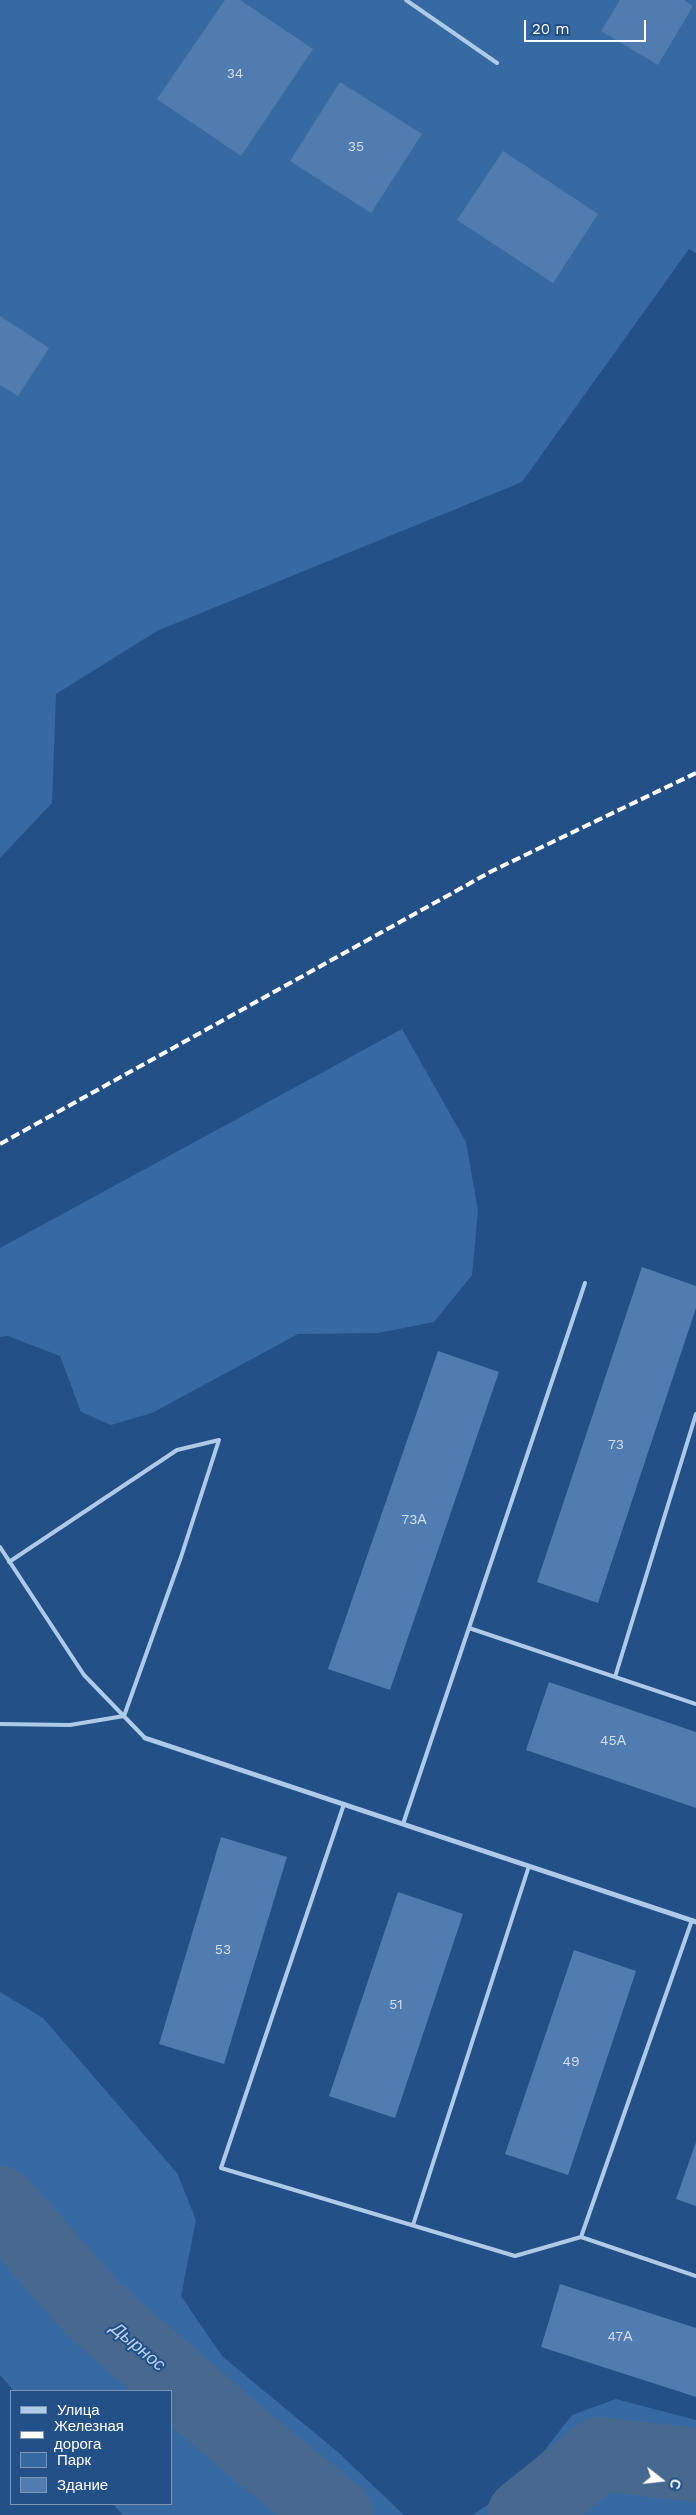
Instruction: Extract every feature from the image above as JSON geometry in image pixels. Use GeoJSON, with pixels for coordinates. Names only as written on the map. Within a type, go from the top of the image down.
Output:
{"type":"FeatureCollection","features":[{"type":"Feature","properties":{"kind":"street"},"geometry":{"type":"LineString","coordinates":[[145,1738],[694,1921]]}},
{"type":"Feature","properties":{"kind":"lane"},"geometry":{"type":"LineString","coordinates":[[406,0],[497,63]]}},
{"type":"Feature","properties":{"kind":"lane"},"geometry":{"type":"LineString","coordinates":[[403,1824],[584,1283]]}},
{"type":"Feature","properties":{"kind":"lane"},"geometry":{"type":"LineString","coordinates":[[615,1677],[694,1429],[696,1414]]}},
{"type":"Feature","properties":{"kind":"lane"},"geometry":{"type":"LineString","coordinates":[[9,1562],[177,1450],[219,1440],[181,1557],[124,1716]]}},
{"type":"Feature","properties":{"kind":"lane"},"geometry":{"type":"LineString","coordinates":[[0,1547],[84,1675],[145,1738]]}},
{"type":"Feature","properties":{"kind":"lane"},"geometry":{"type":"LineString","coordinates":[[468,1628],[696,1704]]}},
{"type":"Feature","properties":{"kind":"lane"},"geometry":{"type":"LineString","coordinates":[[0,1724],[70,1725],[124,1716]]}},
{"type":"Feature","properties":{"kind":"lane"},"geometry":{"type":"LineString","coordinates":[[344,1804],[221,2168],[515,2256],[581,2237],[696,2276]]}},
{"type":"Feature","properties":{"kind":"lane"},"geometry":{"type":"LineString","coordinates":[[413,2225],[529,1866]]}},
{"type":"Feature","properties":{"kind":"lane"},"geometry":{"type":"LineString","coordinates":[[581,2237],[694,1921]]}},
{"type":"Feature","properties":{"kind":"green space"},"geometry":{"type":"Polygon","coordinates":[[[0,0],[696,0],[696,253],[689,249],[522,482],[157,631],[56,694],[52,803],[0,858],[0,0]]]}},
{"type":"Feature","properties":{"kind":"green space"},"geometry":{"type":"Polygon","coordinates":[[[402,1029],[466,1142],[478,1211],[472,1275],[434,1322],[378,1333],[298,1334],[152,1413],[111,1425],[81,1412],[60,1356],[8,1336],[0,1337],[0,1248],[402,1029]]]}},
{"type":"Feature","properties":{"kind":"green space"},"geometry":{"type":"Polygon","coordinates":[[[0,1992],[43,2018],[177,2173],[196,2220],[181,2296],[222,2356],[339,2453],[404,2515],[123,2515],[114,2505],[172,2505],[172,2390],[13,2390],[0,2375],[0,1992]]]}},
{"type":"Feature","properties":{"kind":"green space"},"geometry":{"type":"Polygon","coordinates":[[[616,2399],[696,2420],[696,2515],[473,2515],[519,2483],[572,2415],[616,2399]]]}},
{"type":"Feature","properties":{"kind":"building"},"geometry":{"type":"Polygon","coordinates":[[[225,0],[240,0],[313,49],[241,156],[157,99],[225,0]]]}},
{"type":"Feature","properties":{"kind":"building"},"geometry":{"type":"Polygon","coordinates":[[[620,0],[684,0],[693,6],[658,65],[601,31],[620,0]]]}},
{"type":"Feature","properties":{"kind":"building"},"geometry":{"type":"Polygon","coordinates":[[[340,82],[422,134],[371,213],[290,161],[340,82]]]}},
{"type":"Feature","properties":{"kind":"building"},"geometry":{"type":"Polygon","coordinates":[[[503,151],[598,214],[553,283],[457,220],[503,151]]]}},
{"type":"Feature","properties":{"kind":"building"},"geometry":{"type":"Polygon","coordinates":[[[0,316],[49,348],[18,396],[0,385],[0,316]]]}},
{"type":"Feature","properties":{"kind":"building"},"geometry":{"type":"Polygon","coordinates":[[[642,1267],[696,1286],[696,1308],[598,1603],[537,1582],[642,1267]]]}},
{"type":"Feature","properties":{"kind":"building"},"geometry":{"type":"Polygon","coordinates":[[[438,1351],[499,1372],[390,1690],[328,1669],[438,1351]]]}},
{"type":"Feature","properties":{"kind":"building"},"geometry":{"type":"Polygon","coordinates":[[[549,1682],[696,1732],[696,1808],[526,1750],[549,1682]]]}},
{"type":"Feature","properties":{"kind":"building"},"geometry":{"type":"Polygon","coordinates":[[[221,1837],[287,1857],[224,2064],[159,2044],[221,1837]]]}},
{"type":"Feature","properties":{"kind":"building"},"geometry":{"type":"Polygon","coordinates":[[[398,1892],[463,1914],[395,2118],[329,2096],[398,1892]]]}},
{"type":"Feature","properties":{"kind":"building"},"geometry":{"type":"Polygon","coordinates":[[[574,1950],[636,1971],[568,2175],[505,2154],[574,1950]]]}},
{"type":"Feature","properties":{"kind":"building"},"geometry":{"type":"Polygon","coordinates":[[[696,2142],[696,2206],[676,2199],[696,2142]]]}},
{"type":"Feature","properties":{"kind":"building"},"geometry":{"type":"Polygon","coordinates":[[[560,2284],[696,2328],[696,2397],[541,2347],[560,2284]]]}},
{"type":"Feature","properties":{"kind":"waterway","name":"Дырнос"},"geometry":{"type":"LineString","coordinates":[[0,2203],[93,2309],[237,2434],[336,2515]]}},
{"type":"Feature","properties":{"kind":"waterway","name":"Дырнос"},"geometry":{"type":"LineString","coordinates":[[524,2515],[600,2454],[696,2465]]}},
{"type":"Feature","properties":{"kind":"railway"},"geometry":{"type":"LineString","coordinates":[[0,1144],[492,871],[696,773]]}}]}
